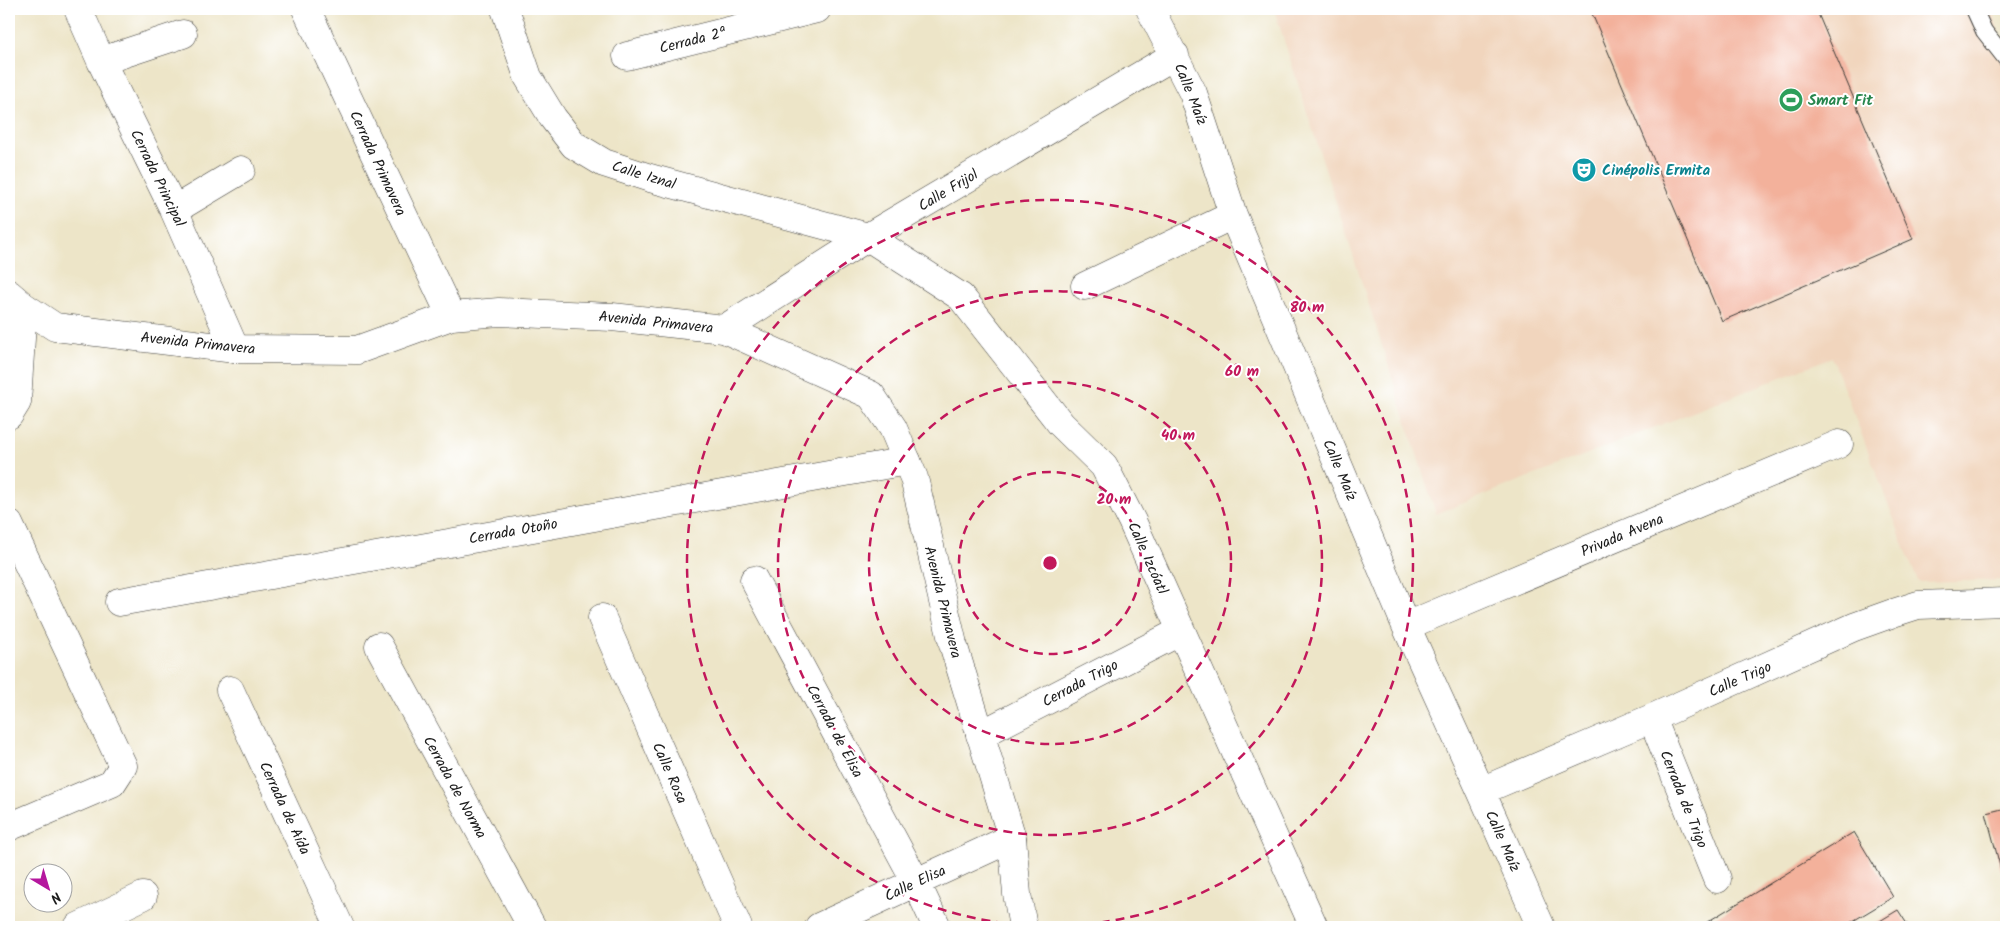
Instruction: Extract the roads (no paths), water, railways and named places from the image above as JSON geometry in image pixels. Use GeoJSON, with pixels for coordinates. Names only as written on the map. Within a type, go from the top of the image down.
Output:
{"type":"FeatureCollection","features":[{"type":"Feature","properties":{"kind":"street","name":"Cerrada Principal"},"geometry":{"type":"LineString","coordinates":[[78,9],[174,210],[235,349]]}},
{"type":"Feature","properties":{"kind":"street","name":"Cerrada Primavera"},"geometry":{"type":"LineString","coordinates":[[306,9],[451,316]]}},
{"type":"Feature","properties":{"kind":"street","name":"Calle Iznal"},"geometry":{"type":"LineString","coordinates":[[505,9],[528,77],[553,118],[574,145],[604,162],[650,178],[868,237]]}},
{"type":"Feature","properties":{"kind":"street","name":"Cerrada 2ª"},"geometry":{"type":"LineString","coordinates":[[627,56],[816,9]]}},
{"type":"Feature","properties":{"kind":"street","name":"Calle Maíz"},"geometry":{"type":"LineString","coordinates":[[1150,9],[1193,93],[1233,215],[1406,626],[1541,927]]}},
{"type":"Feature","properties":{"kind":"street"},"geometry":{"type":"LineString","coordinates":[[101,60],[183,34]]}},
{"type":"Feature","properties":{"kind":"street","name":"Calle Frijol"},"geometry":{"type":"LineString","coordinates":[[724,329],[868,237],[1175,55]]}},
{"type":"Feature","properties":{"kind":"street"},"geometry":{"type":"LineString","coordinates":[[174,210],[241,170]]}},
{"type":"Feature","properties":{"kind":"street"},"geometry":{"type":"LineString","coordinates":[[1085,286],[1233,215]]}},
{"type":"Feature","properties":{"kind":"street","name":"Calle Izcóatl"},"geometry":{"type":"LineString","coordinates":[[868,237],[961,297],[1061,424],[1104,466],[1132,521],[1314,927]]}},
{"type":"Feature","properties":{"kind":"street"},"geometry":{"type":"LineString","coordinates":[[9,415],[17,402],[16,300]]}},
{"type":"Feature","properties":{"kind":"street","name":"Avenida Primavera"},"geometry":{"type":"LineString","coordinates":[[16,300],[55,326],[235,349],[357,350],[451,316],[499,312],[612,317],[724,329],[871,395],[893,428],[914,478],[953,644],[1012,838],[1017,894],[1023,927]]}},
{"type":"Feature","properties":{"kind":"street","name":"Privada Avena"},"geometry":{"type":"LineString","coordinates":[[1406,626],[1839,444]]}},
{"type":"Feature","properties":{"kind":"street","name":"Cerrada Otoño"},"geometry":{"type":"LineString","coordinates":[[119,602],[907,461]]}},
{"type":"Feature","properties":{"kind":"street"},"geometry":{"type":"LineString","coordinates":[[9,524],[123,766],[112,783],[9,827]]}},
{"type":"Feature","properties":{"kind":"street","name":"Cerrada de Elisa"},"geometry":{"type":"LineString","coordinates":[[754,580],[916,882],[937,927]]}},
{"type":"Feature","properties":{"kind":"street","name":"Calle Trigo"},"geometry":{"type":"LineString","coordinates":[[1481,791],[1652,718],[1854,627],[1918,605],[2006,602]]}},
{"type":"Feature","properties":{"kind":"street","name":"Calle Rosa"},"geometry":{"type":"LineString","coordinates":[[602,618],[738,927]]}},
{"type":"Feature","properties":{"kind":"street","name":"Cerrada Trigo"},"geometry":{"type":"LineString","coordinates":[[980,736],[1181,631]]}},
{"type":"Feature","properties":{"kind":"street","name":"Cerrada de Norma"},"geometry":{"type":"LineString","coordinates":[[379,646],[532,927]]}},
{"type":"Feature","properties":{"kind":"street","name":"Cerrada de Aída"},"geometry":{"type":"LineString","coordinates":[[230,690],[340,927]]}},
{"type":"Feature","properties":{"kind":"street","name":"Cerrada de Trigo"},"geometry":{"type":"LineString","coordinates":[[1652,718],[1717,879]]}},
{"type":"Feature","properties":{"kind":"street","name":"Calle Elisa"},"geometry":{"type":"LineString","coordinates":[[819,927],[1012,838]]}},
{"type":"Feature","properties":{"kind":"street"},"geometry":{"type":"LineString","coordinates":[[78,927],[143,896]]}},
{"type":"Feature","properties":{"kind":"lane"},"geometry":{"type":"LineString","coordinates":[[1974,9],[1984,31],[2006,59]]}},
{"type":"Feature","properties":{"kind":"place","name":"Smart Fit"},"geometry":{"type":"Point","coordinates":[1791,100]}},
{"type":"Feature","properties":{"kind":"place","name":"Cinépolis Ermita"},"geometry":{"type":"Point","coordinates":[1584,170]}}]}
